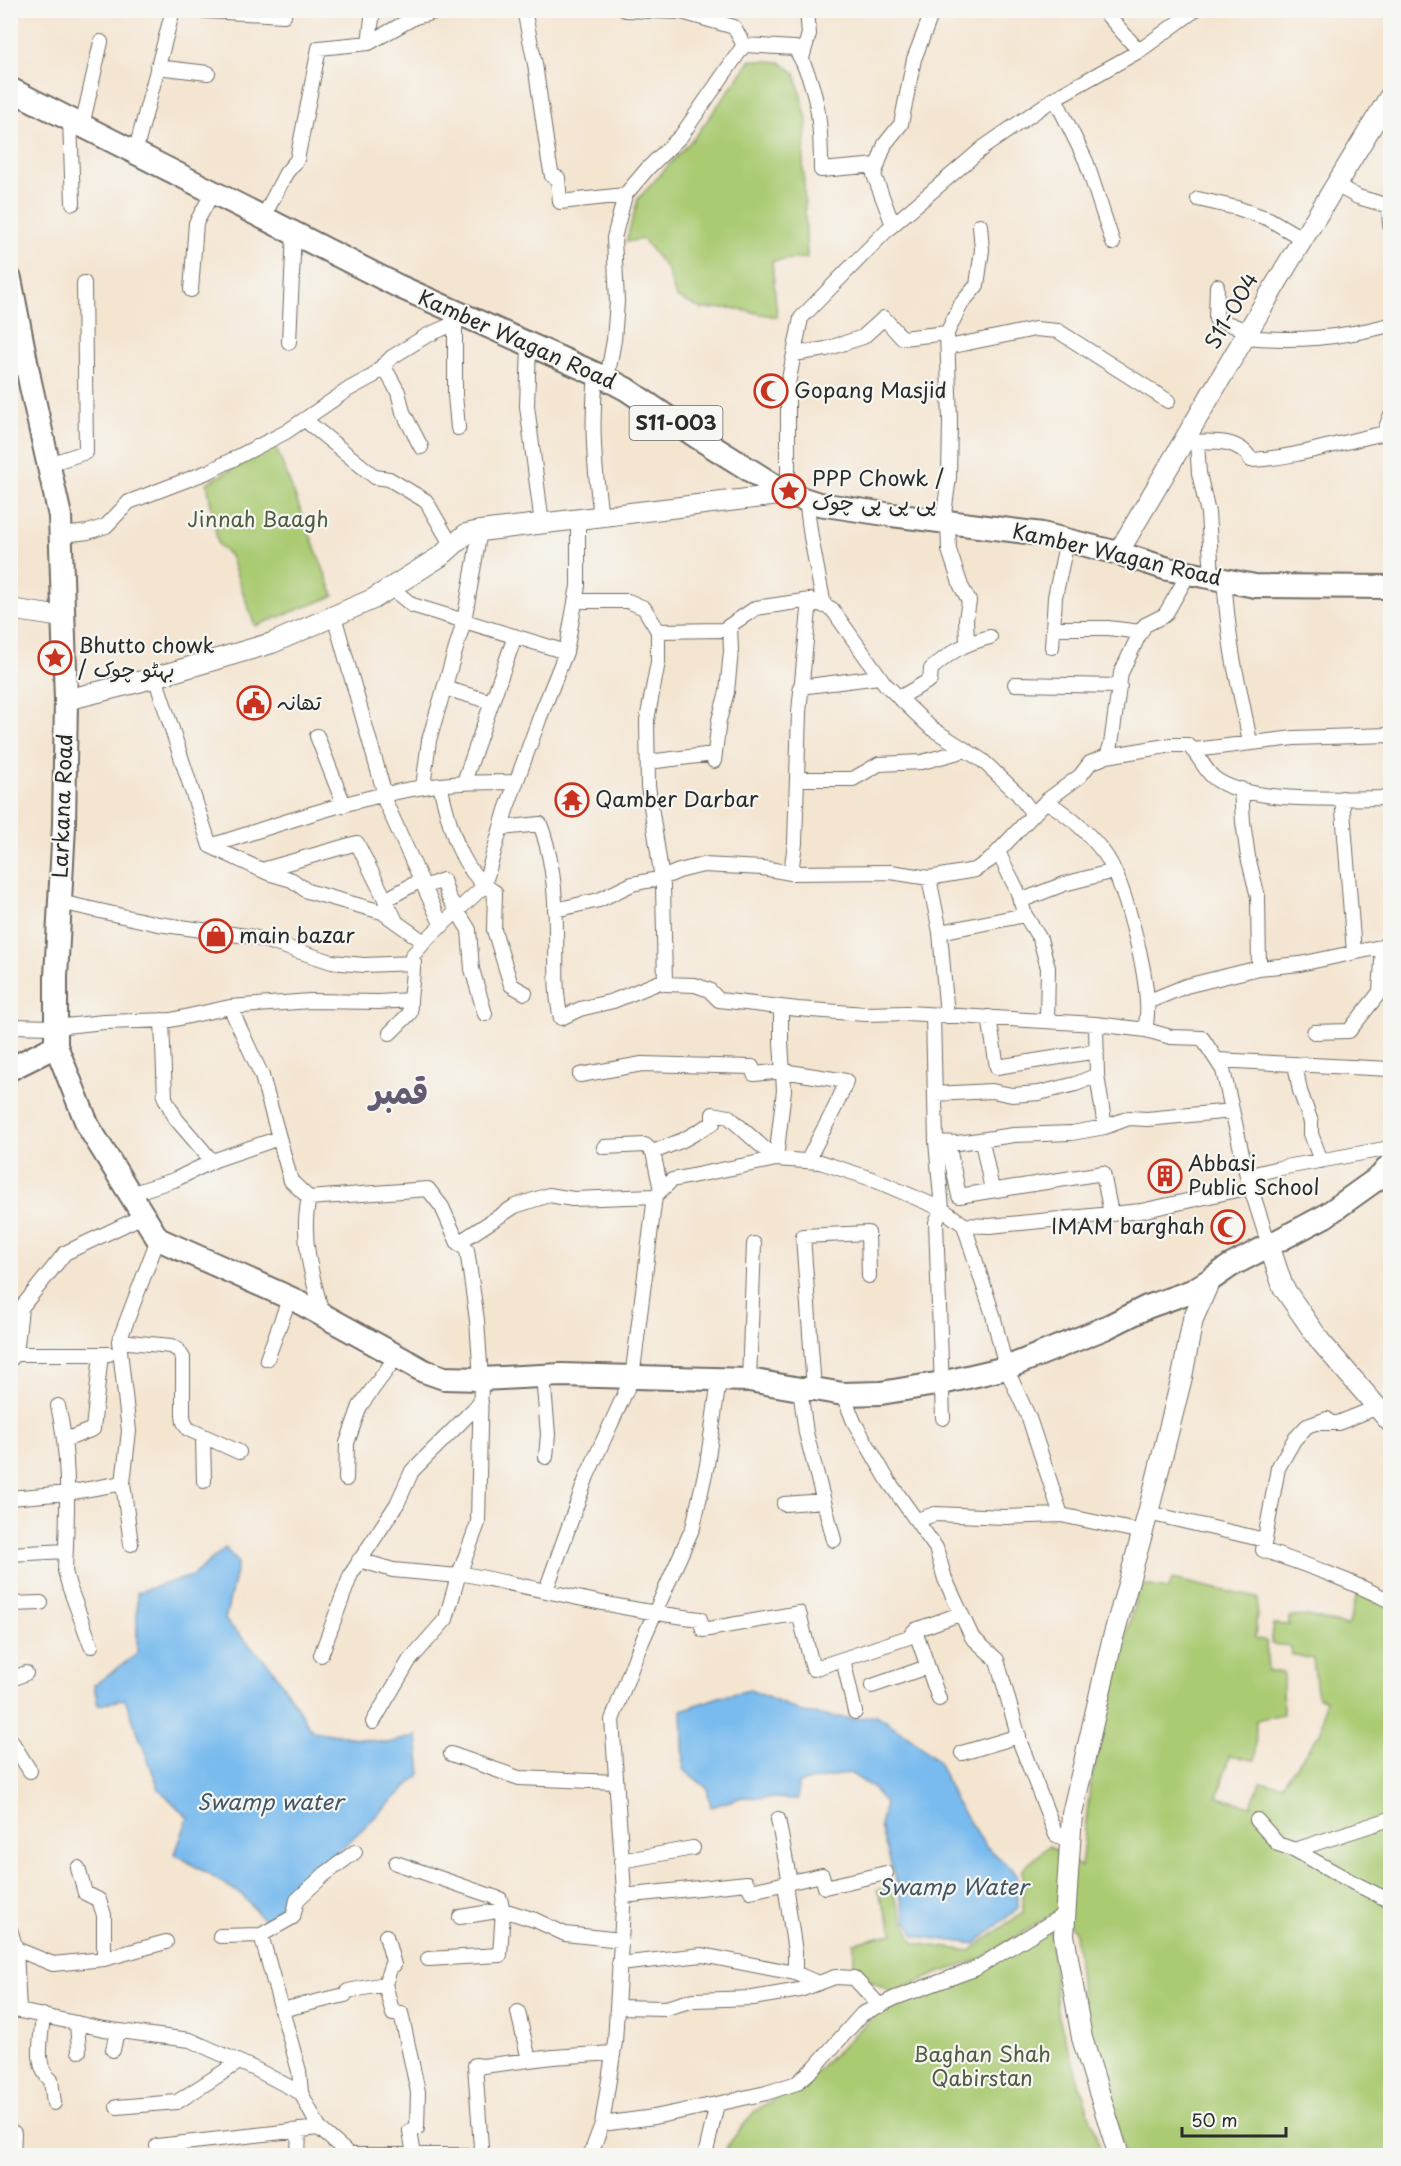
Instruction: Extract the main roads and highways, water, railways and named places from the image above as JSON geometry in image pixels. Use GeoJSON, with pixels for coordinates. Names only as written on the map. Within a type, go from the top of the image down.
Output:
{"type":"FeatureCollection","features":[{"type":"Feature","properties":{"kind":"main road","name":"Kamber Wagan Road"},"geometry":{"type":"LineString","coordinates":[[10,89],[264,216],[460,320],[530,345],[626,389],[697,437],[797,497],[819,504],[1042,534],[1118,553],[1168,569],[1255,586],[1390,587]]}},
{"type":"Feature","properties":{"kind":"main road","name":"Larkana Road"},"geometry":{"type":"LineString","coordinates":[[10,279],[62,535],[62,617],[66,700],[64,825],[55,1036]]}},
{"type":"Feature","properties":{"kind":"main road","name":"Larkana Road"},"geometry":{"type":"LineString","coordinates":[[10,339],[49,523],[62,566]]}},
{"type":"Feature","properties":{"kind":"main road"},"geometry":{"type":"LineString","coordinates":[[10,1069],[55,1036],[88,1125],[158,1239],[290,1298],[424,1371],[444,1378],[543,1376],[749,1380],[843,1394],[881,1393],[942,1383],[1006,1368],[1105,1328],[1147,1307],[1191,1291],[1230,1266],[1325,1216],[1381,1176],[1390,1165]]}},
{"type":"Feature","properties":{"kind":"water","name":"Swamp water"},"geometry":{"type":"Polygon","coordinates":[[[225,1548],[238,1562],[225,1620],[272,1668],[312,1731],[388,1743],[417,1736],[421,1774],[265,1921],[241,1894],[175,1854],[188,1818],[159,1789],[125,1699],[98,1705],[94,1685],[137,1654],[137,1592],[192,1576],[225,1548]]]}},
{"type":"Feature","properties":{"kind":"water","name":"Swamp Water"},"geometry":{"type":"Polygon","coordinates":[[[750,1690],[804,1713],[854,1719],[877,1715],[912,1739],[938,1761],[955,1801],[985,1845],[1017,1874],[1018,1908],[975,1944],[916,1936],[907,1921],[880,1826],[885,1804],[873,1788],[850,1773],[798,1783],[798,1799],[743,1797],[711,1807],[707,1788],[684,1770],[682,1710],[719,1697],[750,1690]]]}},
{"type":"Feature","properties":{"kind":"place","name":"Gopang Masjid"},"geometry":{"type":"Point","coordinates":[771,391]}},
{"type":"Feature","properties":{"kind":"place","name":"PPP Chowk / پی پی پی چوک"},"geometry":{"type":"Point","coordinates":[789,491]}},
{"type":"Feature","properties":{"kind":"place","name":"Bhutto chowk / بہٹو چوک"},"geometry":{"type":"Point","coordinates":[55,658]}},
{"type":"Feature","properties":{"kind":"place","name":"تھانہ"},"geometry":{"type":"Point","coordinates":[254,703]}},
{"type":"Feature","properties":{"kind":"place","name":"Qamber Darbar"},"geometry":{"type":"Point","coordinates":[572,800]}},
{"type":"Feature","properties":{"kind":"place","name":"main bazar"},"geometry":{"type":"Point","coordinates":[216,936]}},
{"type":"Feature","properties":{"kind":"place","name":"Abbasi Public School"},"geometry":{"type":"Point","coordinates":[1165,1176]}},
{"type":"Feature","properties":{"kind":"place","name":"IMAM barghah"},"geometry":{"type":"Point","coordinates":[1228,1227]}},
{"type":"Feature","properties":{"kind":"district","name":"قمبر"},"geometry":{"type":"Point","coordinates":[399,1092]}},
{"type":"Feature","properties":{"kind":"park label","name":"Jinnah Baagh"},"geometry":{"type":"Point","coordinates":[258,520]}},
{"type":"Feature","properties":{"kind":"park label","name":"Baghan Shah Qabirstan"},"geometry":{"type":"Point","coordinates":[982,2067]}}]}
